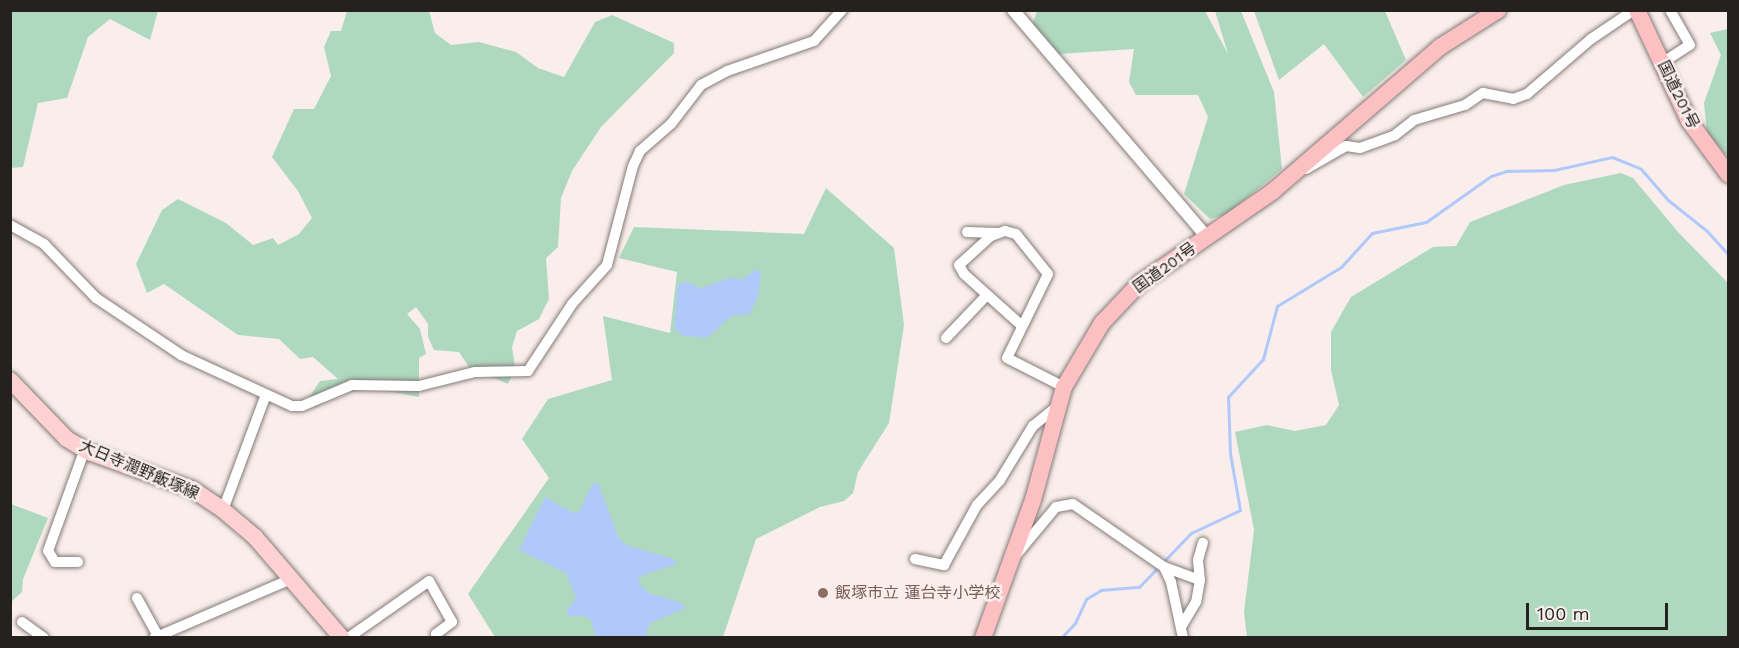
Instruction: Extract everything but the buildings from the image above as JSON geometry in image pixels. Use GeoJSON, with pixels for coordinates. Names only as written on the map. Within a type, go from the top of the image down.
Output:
{"type":"FeatureCollection","features":[{"type":"Feature","properties":{"kind":"highway","name":"国道201号"},"geometry":{"type":"LineString","coordinates":[[983,638],[1012,558],[1064,387],[1091,339],[1121,301],[1272,192],[1440,47],[1498,10]]}},
{"type":"Feature","properties":{"kind":"highway","name":"国道201号"},"geometry":{"type":"LineString","coordinates":[[1636,10],[1689,121],[1728,174]]}},
{"type":"Feature","properties":{"kind":"main road","name":"大日寺潤野飯塚線"},"geometry":{"type":"LineString","coordinates":[[10,380],[67,439],[85,449],[192,489],[223,510],[255,537],[342,638]]}},
{"type":"Feature","properties":{"kind":"street"},"geometry":{"type":"LineString","coordinates":[[10,225],[44,244],[96,298],[182,355],[265,397],[302,406],[352,385],[419,386],[439,384],[475,372],[528,371],[572,304],[606,266],[633,166],[640,152],[671,124],[701,86],[727,71],[814,41],[842,10]]}},
{"type":"Feature","properties":{"kind":"street"},"geometry":{"type":"LineString","coordinates":[[1013,10],[1208,238]]}},
{"type":"Feature","properties":{"kind":"street"},"geometry":{"type":"LineString","coordinates":[[1302,165],[1309,170],[1346,146],[1360,148],[1395,135],[1413,120],[1465,105],[1483,93],[1507,99],[1521,97],[1591,39],[1636,10]]}},
{"type":"Feature","properties":{"kind":"street"},"geometry":{"type":"LineString","coordinates":[[1662,63],[1690,45],[1670,10]]}},
{"type":"Feature","properties":{"kind":"street"},"geometry":{"type":"LineString","coordinates":[[968,232],[1016,234],[1048,274],[1007,358],[1064,387]]}},
{"type":"Feature","properties":{"kind":"street"},"geometry":{"type":"LineString","coordinates":[[999,233],[959,265],[1021,326]]}},
{"type":"Feature","properties":{"kind":"street"},"geometry":{"type":"LineString","coordinates":[[946,338],[987,295]]}},
{"type":"Feature","properties":{"kind":"street"},"geometry":{"type":"LineString","coordinates":[[223,510],[265,397]]}},
{"type":"Feature","properties":{"kind":"street"},"geometry":{"type":"LineString","coordinates":[[915,560],[944,565],[978,505],[1000,480],[1033,426],[1058,406]]}},
{"type":"Feature","properties":{"kind":"street"},"geometry":{"type":"LineString","coordinates":[[78,562],[55,562],[48,551],[85,449]]}},
{"type":"Feature","properties":{"kind":"street"},"geometry":{"type":"LineString","coordinates":[[1012,558],[1032,540],[1056,507],[1073,504],[1164,567],[1200,580]]}},
{"type":"Feature","properties":{"kind":"street"},"geometry":{"type":"LineString","coordinates":[[1182,632],[1196,602],[1200,580],[1198,560],[1203,543]]}},
{"type":"Feature","properties":{"kind":"street"},"geometry":{"type":"LineString","coordinates":[[1164,567],[1182,632]]}},
{"type":"Feature","properties":{"kind":"street"},"geometry":{"type":"LineString","coordinates":[[138,598],[156,637],[291,579]]}},
{"type":"Feature","properties":{"kind":"street"},"geometry":{"type":"LineString","coordinates":[[348,638],[429,581],[452,621],[434,636]]}},
{"type":"Feature","properties":{"kind":"street"},"geometry":{"type":"LineString","coordinates":[[22,622],[44,638]]}},
{"type":"Feature","properties":{"kind":"green space"},"geometry":{"type":"Polygon","coordinates":[[[11,10],[158,11],[150,40],[110,19],[88,37],[67,98],[38,103],[23,167],[11,168],[11,10]]]}},
{"type":"Feature","properties":{"kind":"green space"},"geometry":{"type":"Polygon","coordinates":[[[347,11],[429,11],[435,33],[451,45],[479,42],[516,52],[538,68],[564,77],[595,22],[612,15],[674,43],[674,53],[601,127],[572,171],[561,198],[558,247],[546,258],[549,299],[539,319],[517,331],[512,347],[515,367],[508,384],[469,367],[459,352],[434,350],[428,337],[428,324],[416,307],[407,314],[420,329],[426,354],[419,358],[419,397],[376,389],[337,394],[315,408],[310,396],[320,381],[338,379],[313,357],[300,359],[279,339],[238,335],[164,284],[147,293],[136,264],[162,210],[178,199],[226,223],[253,245],[273,238],[278,245],[299,234],[312,218],[298,191],[272,157],[294,109],[314,109],[331,76],[324,47],[331,31],[341,31],[347,11]]]}},
{"type":"Feature","properties":{"kind":"green space"},"geometry":{"type":"Polygon","coordinates":[[[1037,11],[1205,11],[1228,54],[1215,11],[1241,11],[1274,92],[1282,169],[1227,214],[1210,219],[1184,194],[1208,117],[1198,95],[1136,95],[1129,82],[1134,49],[1059,54],[1030,31],[1037,11]]]}},
{"type":"Feature","properties":{"kind":"green space"},"geometry":{"type":"Polygon","coordinates":[[[1254,11],[1385,11],[1406,60],[1363,97],[1324,44],[1279,80],[1254,11]]]}},
{"type":"Feature","properties":{"kind":"green space"},"geometry":{"type":"Polygon","coordinates":[[[1728,29],[1728,157],[1707,133],[1704,103],[1721,55],[1710,33],[1728,29]]]}},
{"type":"Feature","properties":{"kind":"green space"},"geometry":{"type":"Polygon","coordinates":[[[1621,173],[1633,178],[1678,232],[1728,283],[1728,637],[1247,637],[1244,612],[1254,530],[1235,432],[1267,425],[1295,431],[1326,425],[1339,405],[1331,370],[1331,332],[1351,297],[1433,247],[1456,246],[1470,222],[1564,185],[1621,173]]]}},
{"type":"Feature","properties":{"kind":"green space"},"geometry":{"type":"Polygon","coordinates":[[[826,188],[894,248],[904,325],[889,423],[858,472],[853,493],[844,501],[820,507],[756,539],[723,637],[495,637],[468,594],[549,478],[522,439],[548,399],[612,380],[603,316],[670,333],[677,272],[619,258],[634,227],[804,234],[826,188]]]}},
{"type":"Feature","properties":{"kind":"green space"},"geometry":{"type":"Polygon","coordinates":[[[11,504],[48,518],[23,579],[22,592],[11,602],[11,504]]]}},
{"type":"Feature","properties":{"kind":"water"},"geometry":{"type":"Polygon","coordinates":[[[756,269],[761,274],[758,297],[750,314],[731,316],[707,338],[684,336],[674,328],[678,285],[687,281],[700,289],[728,278],[744,279],[756,269]]]}},
{"type":"Feature","properties":{"kind":"water"},"geometry":{"type":"Polygon","coordinates":[[[598,483],[619,539],[629,546],[673,559],[677,564],[643,575],[637,580],[648,593],[680,602],[686,608],[652,622],[647,629],[647,637],[595,637],[592,622],[586,616],[569,616],[566,611],[576,598],[566,573],[519,550],[545,497],[574,513],[580,511],[592,484],[598,483]]]}},
{"type":"Feature","properties":{"kind":"waterway"},"geometry":{"type":"LineString","coordinates":[[1061,638],[1075,623],[1086,599],[1101,590],[1139,587],[1191,533],[1240,510],[1230,453],[1228,397],[1263,359],[1277,306],[1341,267],[1372,233],[1426,222],[1491,176],[1506,171],[1554,170],[1612,157],[1641,169],[1668,200],[1707,231],[1728,254]]}},
{"type":"Feature","properties":{"kind":"place","name":"飯塚市立 蓮台寺小学校"},"geometry":{"type":"Point","coordinates":[823,593]}}]}
